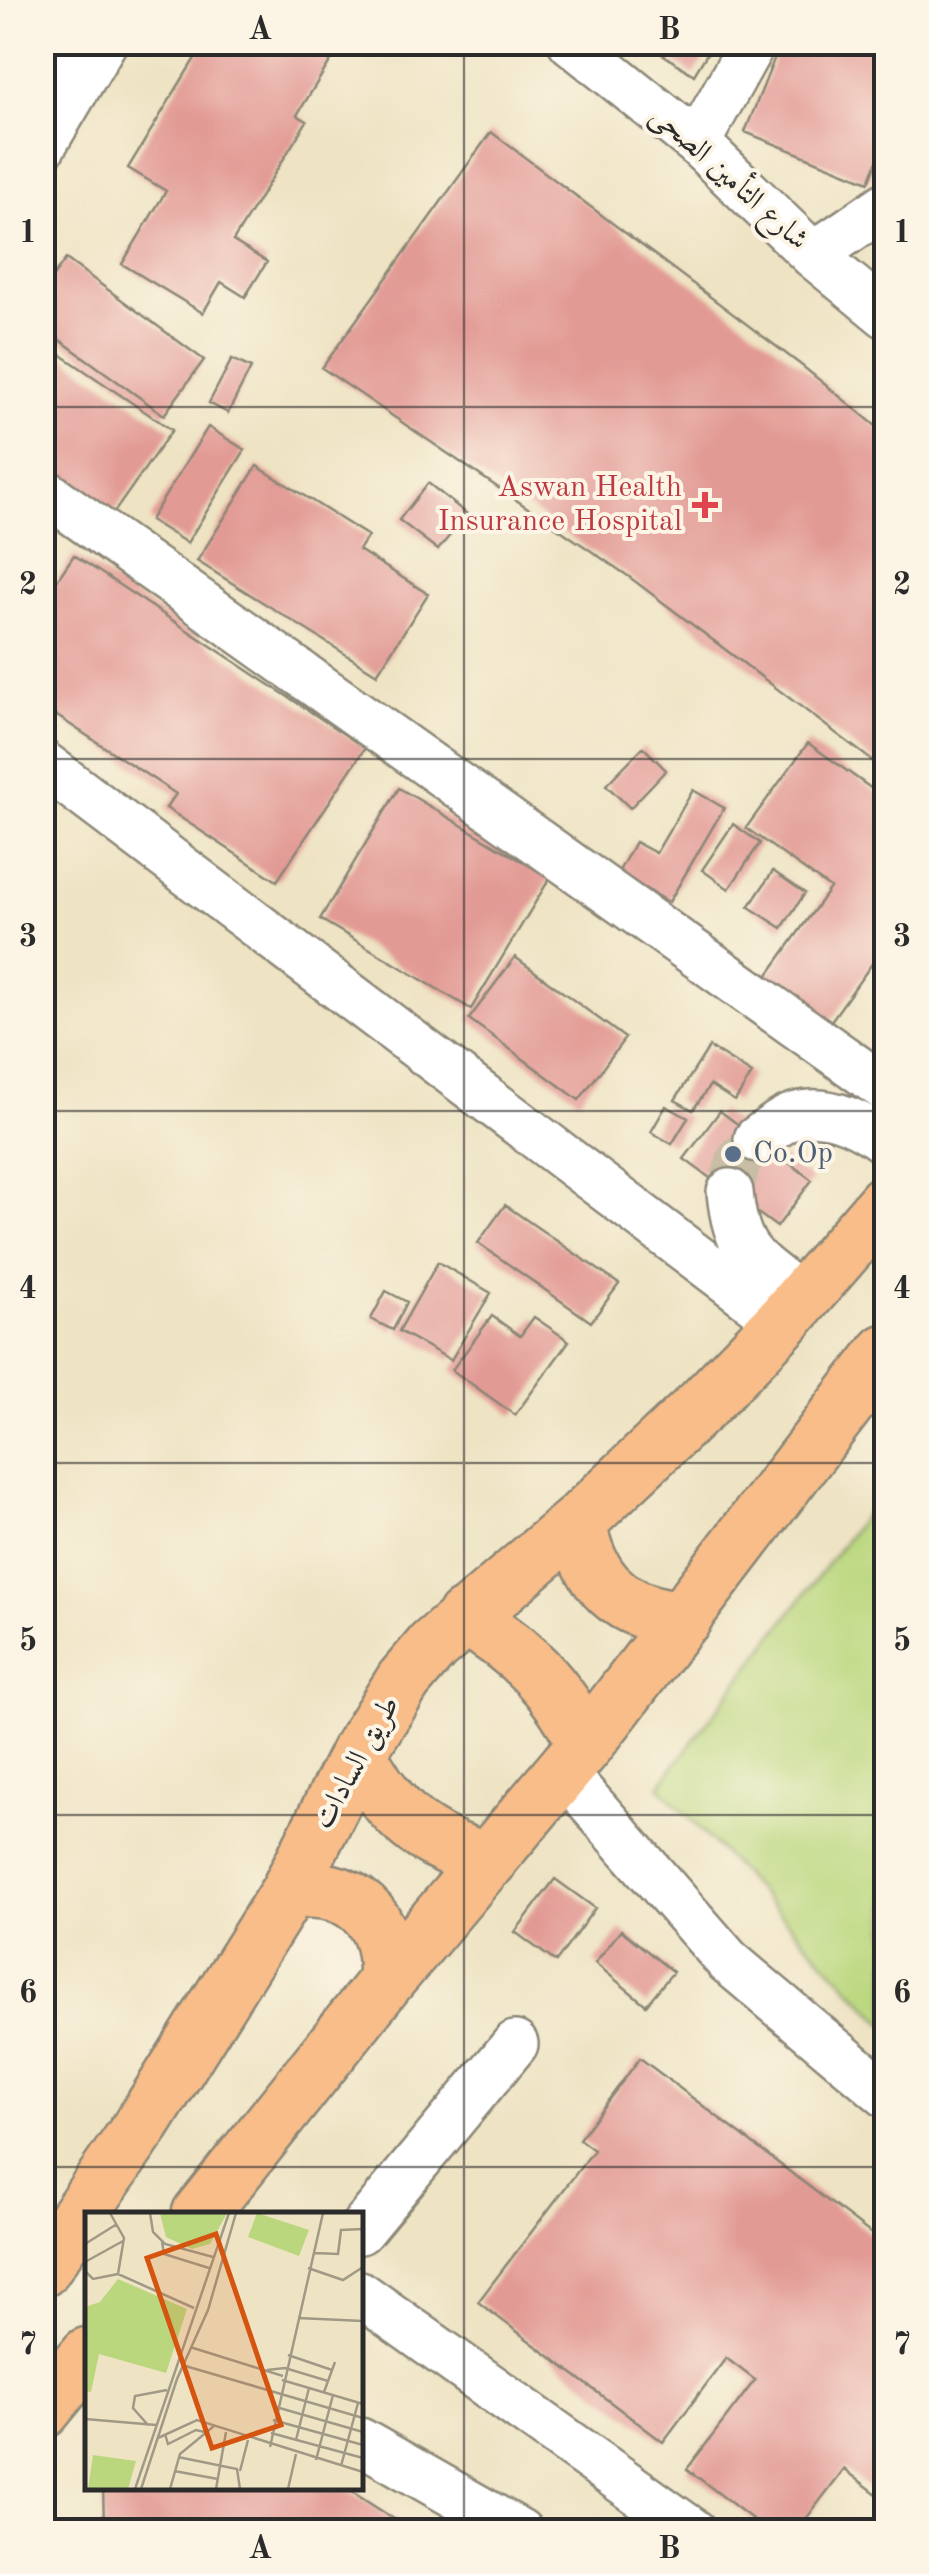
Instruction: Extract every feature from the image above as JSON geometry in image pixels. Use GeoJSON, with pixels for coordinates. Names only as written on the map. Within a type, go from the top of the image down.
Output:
{"type":"FeatureCollection","features":[{"type":"Feature","properties":{"kind":"main road","name":"طريق السادات"},"geometry":{"type":"LineString","coordinates":[[42,2269],[142,2123],[288,1892],[358,1753],[404,1680],[466,1617],[662,1445],[792,1310],[886,1202]]}},
{"type":"Feature","properties":{"kind":"main road"},"geometry":{"type":"LineString","coordinates":[[221,2207],[386,1981],[574,1758],[886,1352]]}},
{"type":"Feature","properties":{"kind":"main road"},"geometry":{"type":"LineString","coordinates":[[578,1522],[590,1565],[619,1599],[660,1617],[684,1618]]}},
{"type":"Feature","properties":{"kind":"main road"},"geometry":{"type":"LineString","coordinates":[[466,1617],[496,1635],[536,1670],[570,1712],[574,1758]]}},
{"type":"Feature","properties":{"kind":"main road"},"geometry":{"type":"LineString","coordinates":[[358,1753],[388,1804],[409,1824],[433,1841],[489,1862]]}},
{"type":"Feature","properties":{"kind":"main road"},"geometry":{"type":"LineString","coordinates":[[288,1892],[310,1888],[333,1891],[354,1901],[371,1916],[388,1958],[386,1981]]}},
{"type":"Feature","properties":{"kind":"main road"},"geometry":{"type":"LineString","coordinates":[[42,2411],[85,2359]]}},
{"type":"Feature","properties":{"kind":"street"},"geometry":{"type":"LineString","coordinates":[[42,147],[60,74],[104,42]]}},
{"type":"Feature","properties":{"kind":"street","name":"شارع التأمين الصحى"},"geometry":{"type":"LineString","coordinates":[[571,42],[697,143],[812,255],[886,314]]}},
{"type":"Feature","properties":{"kind":"street"},"geometry":{"type":"LineString","coordinates":[[697,143],[753,42]]}},
{"type":"Feature","properties":{"kind":"street"},"geometry":{"type":"LineString","coordinates":[[812,255],[886,205]]}},
{"type":"Feature","properties":{"kind":"street"},"geometry":{"type":"LineString","coordinates":[[42,490],[886,1088]]}},
{"type":"Feature","properties":{"kind":"street"},"geometry":{"type":"LineString","coordinates":[[42,763],[792,1310]]}},
{"type":"Feature","properties":{"kind":"street"},"geometry":{"type":"LineString","coordinates":[[757,1139],[792,1116],[828,1114],[862,1124],[886,1142]]}},
{"type":"Feature","properties":{"kind":"street"},"geometry":{"type":"LineString","coordinates":[[730,1192],[733,1228],[792,1310]]}},
{"type":"Feature","properties":{"kind":"street"},"geometry":{"type":"LineString","coordinates":[[574,1758],[728,1960],[886,2094]]}},
{"type":"Feature","properties":{"kind":"street"},"geometry":{"type":"LineString","coordinates":[[362,2229],[515,2044]]}},
{"type":"Feature","properties":{"kind":"street"},"geometry":{"type":"LineString","coordinates":[[362,2295],[694,2532]]}},
{"type":"Feature","properties":{"kind":"street"},"geometry":{"type":"LineString","coordinates":[[362,2442],[520,2532]]}},
{"type":"Feature","properties":{"kind":"green space"},"geometry":{"type":"Polygon","coordinates":[[[886,1487],[886,2026],[659,1786],[886,1487]]]}},
{"type":"Feature","properties":{"kind":"building"},"geometry":{"type":"Polygon","coordinates":[[[188,42],[326,42],[323,47],[334,55],[297,115],[307,121],[233,241],[267,262],[245,297],[221,282],[203,313],[122,264],[166,191],[128,168],[200,50],[188,42]]]}},
{"type":"Feature","properties":{"kind":"building"},"geometry":{"type":"Polygon","coordinates":[[[644,42],[714,42],[694,75],[644,42]]]}},
{"type":"Feature","properties":{"kind":"building"},"geometry":{"type":"Polygon","coordinates":[[[781,42],[876,42],[886,47],[886,139],[869,182],[745,132],[781,42]]]}},
{"type":"Feature","properties":{"kind":"building","name":"Aswan Health Insurance Hospital"},"geometry":{"type":"Polygon","coordinates":[[[491,132],[801,365],[886,434],[886,771],[628,576],[322,368],[491,132]]]}},
{"type":"Feature","properties":{"kind":"building"},"geometry":{"type":"Polygon","coordinates":[[[66,259],[204,360],[164,415],[42,327],[42,291],[66,259]]]}},
{"type":"Feature","properties":{"kind":"building"},"geometry":{"type":"Polygon","coordinates":[[[60,354],[172,430],[113,514],[42,463],[42,379],[60,354]]]}},
{"type":"Feature","properties":{"kind":"building"},"geometry":{"type":"Polygon","coordinates":[[[232,359],[251,368],[228,413],[209,403],[232,359]]]}},
{"type":"Feature","properties":{"kind":"building"},"geometry":{"type":"Polygon","coordinates":[[[208,427],[245,450],[187,543],[150,520],[208,427]]]}},
{"type":"Feature","properties":{"kind":"building"},"geometry":{"type":"Polygon","coordinates":[[[257,466],[368,536],[359,550],[428,594],[377,674],[197,561],[257,466]]]}},
{"type":"Feature","properties":{"kind":"building"},"geometry":{"type":"Polygon","coordinates":[[[428,483],[467,514],[438,550],[399,520],[428,483]]]}},
{"type":"Feature","properties":{"kind":"building"},"geometry":{"type":"Polygon","coordinates":[[[74,555],[365,748],[277,881],[166,808],[176,794],[42,706],[42,602],[74,555]]]}},
{"type":"Feature","properties":{"kind":"building"},"geometry":{"type":"Polygon","coordinates":[[[808,743],[886,799],[886,944],[826,1028],[762,983],[830,888],[746,828],[808,743]]]}},
{"type":"Feature","properties":{"kind":"building"},"geometry":{"type":"Polygon","coordinates":[[[643,747],[666,770],[630,808],[606,785],[643,747]]]}},
{"type":"Feature","properties":{"kind":"building"},"geometry":{"type":"Polygon","coordinates":[[[399,788],[550,878],[471,1009],[320,919],[399,788]]]}},
{"type":"Feature","properties":{"kind":"building"},"geometry":{"type":"Polygon","coordinates":[[[693,790],[724,808],[669,902],[618,873],[635,842],[656,853],[693,790]]]}},
{"type":"Feature","properties":{"kind":"building"},"geometry":{"type":"Polygon","coordinates":[[[733,824],[760,843],[729,889],[702,870],[733,824]]]}},
{"type":"Feature","properties":{"kind":"building"},"geometry":{"type":"Polygon","coordinates":[[[773,871],[805,893],[782,928],[749,907],[773,871]]]}},
{"type":"Feature","properties":{"kind":"building"},"geometry":{"type":"Polygon","coordinates":[[[515,957],[625,1038],[579,1100],[469,1019],[515,957]]]}},
{"type":"Feature","properties":{"kind":"building"},"geometry":{"type":"Polygon","coordinates":[[[709,1047],[752,1074],[735,1101],[710,1085],[693,1110],[675,1100],[709,1047]]]}},
{"type":"Feature","properties":{"kind":"building"},"geometry":{"type":"Polygon","coordinates":[[[666,1106],[688,1118],[672,1144],[651,1132],[666,1106]]]}},
{"type":"Feature","properties":{"kind":"building"},"geometry":{"type":"Polygon","coordinates":[[[720,1111],[812,1180],[777,1227],[684,1159],[720,1111]]]}},
{"type":"Feature","properties":{"kind":"building"},"geometry":{"type":"Polygon","coordinates":[[[505,1205],[619,1284],[591,1322],[478,1243],[505,1205]]]}},
{"type":"Feature","properties":{"kind":"building"},"geometry":{"type":"Polygon","coordinates":[[[438,1262],[491,1293],[451,1360],[399,1331],[438,1262]]]}},
{"type":"Feature","properties":{"kind":"building"},"geometry":{"type":"Polygon","coordinates":[[[386,1291],[407,1302],[393,1330],[371,1319],[386,1291]]]}},
{"type":"Feature","properties":{"kind":"building"},"geometry":{"type":"Polygon","coordinates":[[[492,1316],[520,1336],[534,1317],[569,1341],[515,1415],[452,1370],[492,1316]]]}},
{"type":"Feature","properties":{"kind":"building"},"geometry":{"type":"Polygon","coordinates":[[[555,1879],[595,1908],[556,1962],[515,1932],[555,1879]]]}},
{"type":"Feature","properties":{"kind":"building"},"geometry":{"type":"Polygon","coordinates":[[[621,1930],[673,1972],[646,2005],[595,1963],[621,1930]]]}},
{"type":"Feature","properties":{"kind":"building"},"geometry":{"type":"Polygon","coordinates":[[[640,2058],[886,2245],[886,2501],[844,2469],[796,2532],[769,2532],[687,2469],[755,2380],[726,2358],[663,2442],[478,2302],[594,2150],[579,2139],[640,2058]]]}},
{"type":"Feature","properties":{"kind":"building"},"geometry":{"type":"Polygon","coordinates":[[[103,2489],[344,2489],[414,2532],[87,2532],[104,2526],[103,2489]]]}},
{"type":"Feature","properties":{"kind":"tunnel"},"geometry":{"type":"LineString","coordinates":[[730,1192],[739,1160],[757,1139]]}},
{"type":"Feature","properties":{"kind":"place","name":"Aswan Health Insurance Hospital"},"geometry":{"type":"Point","coordinates":[705,505]}},
{"type":"Feature","properties":{"kind":"place","name":"Co.Op"},"geometry":{"type":"Point","coordinates":[733,1154]}}]}
